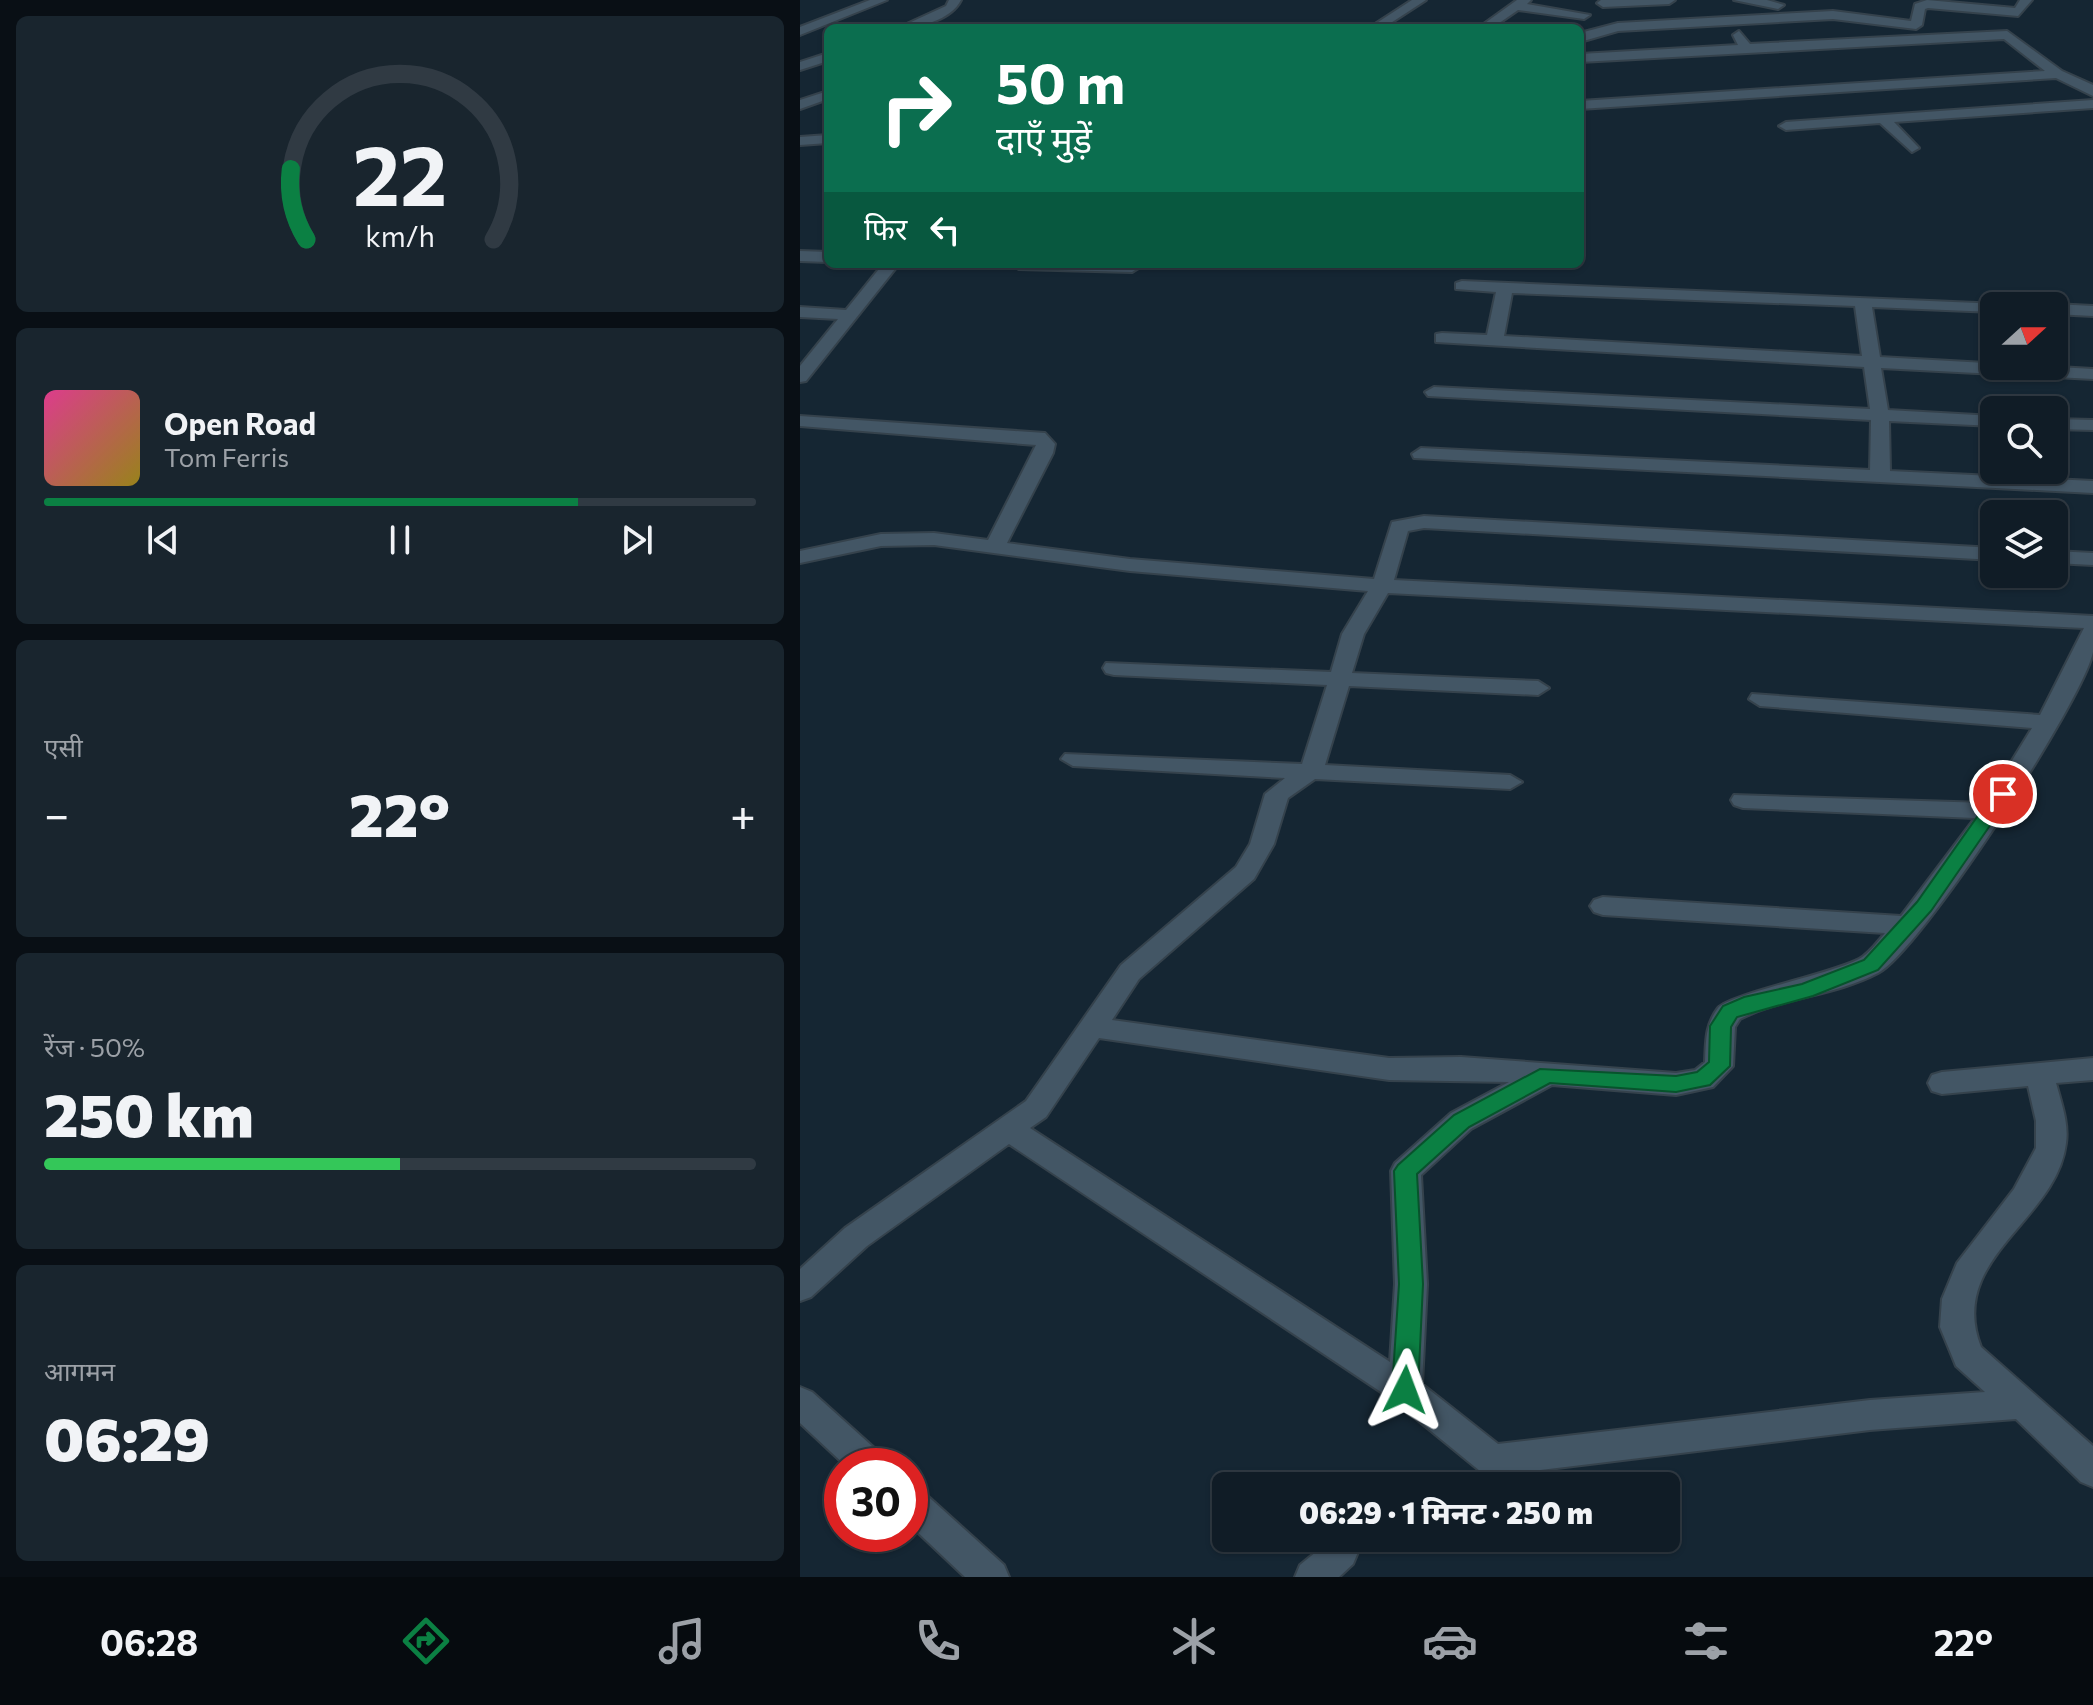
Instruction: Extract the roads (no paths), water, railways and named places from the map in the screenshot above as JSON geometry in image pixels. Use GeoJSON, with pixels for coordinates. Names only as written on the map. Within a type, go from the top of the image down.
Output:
{"type":"FeatureCollection","features":[{"type":"Feature","properties":{"kind":"street"},"geometry":{"type":"LineString","coordinates":[[800,31],[881,0]]}},
{"type":"Feature","properties":{"kind":"street"},"geometry":{"type":"LineString","coordinates":[[913,24],[951,8],[955,0]]}},
{"type":"Feature","properties":{"kind":"street"},"geometry":{"type":"LineString","coordinates":[[1381,24],[1420,0]]}},
{"type":"Feature","properties":{"kind":"street"},"geometry":{"type":"LineString","coordinates":[[1582,22],[1605,2],[1669,0]]}},
{"type":"Feature","properties":{"kind":"street"},"geometry":{"type":"LineString","coordinates":[[1740,0],[1778,5]]}},
{"type":"Feature","properties":{"kind":"street"},"geometry":{"type":"LineString","coordinates":[[2007,35],[2026,0]]}},
{"type":"Feature","properties":{"kind":"street"},"geometry":{"type":"LineString","coordinates":[[1490,24],[1521,3],[1582,22],[1597,30]]}},
{"type":"Feature","properties":{"kind":"street"},"geometry":{"type":"LineString","coordinates":[[1916,25],[1919,7],[1927,4],[2018,12]]}},
{"type":"Feature","properties":{"kind":"street"},"geometry":{"type":"LineString","coordinates":[[1584,36],[1597,30],[1833,15],[2007,35],[2057,74],[2081,82],[2093,92]]}},
{"type":"Feature","properties":{"kind":"street"},"geometry":{"type":"LineString","coordinates":[[1729,21],[1746,48]]}},
{"type":"Feature","properties":{"kind":"street"},"geometry":{"type":"LineString","coordinates":[[1584,58],[2007,35]]}},
{"type":"Feature","properties":{"kind":"street"},"geometry":{"type":"LineString","coordinates":[[800,41],[824,48]]}},
{"type":"Feature","properties":{"kind":"street"},"geometry":{"type":"LineString","coordinates":[[800,66],[824,58]]}},
{"type":"Feature","properties":{"kind":"street"},"geometry":{"type":"LineString","coordinates":[[1584,105],[2057,74]]}},
{"type":"Feature","properties":{"kind":"street"},"geometry":{"type":"LineString","coordinates":[[800,105],[824,96]]}},
{"type":"Feature","properties":{"kind":"street"},"geometry":{"type":"LineString","coordinates":[[1786,126],[2093,104]]}},
{"type":"Feature","properties":{"kind":"street"},"geometry":{"type":"LineString","coordinates":[[1883,119],[1912,148]]}},
{"type":"Feature","properties":{"kind":"street"},"geometry":{"type":"LineString","coordinates":[[800,141],[824,139]]}},
{"type":"Feature","properties":{"kind":"street"},"geometry":{"type":"LineString","coordinates":[[800,151],[824,150]]}},
{"type":"Feature","properties":{"kind":"street"},"geometry":{"type":"LineString","coordinates":[[800,256],[824,257]]}},
{"type":"Feature","properties":{"kind":"street"},"geometry":{"type":"LineString","coordinates":[[803,367],[851,315],[888,268]]}},
{"type":"Feature","properties":{"kind":"street"},"geometry":{"type":"LineString","coordinates":[[1462,286],[1980,306]]}},
{"type":"Feature","properties":{"kind":"street"},"geometry":{"type":"LineString","coordinates":[[1494,342],[1505,289]]}},
{"type":"Feature","properties":{"kind":"street"},"geometry":{"type":"LineString","coordinates":[[1863,302],[1880,417],[1880,476]]}},
{"type":"Feature","properties":{"kind":"street"},"geometry":{"type":"LineString","coordinates":[[2068,310],[2093,311]]}},
{"type":"Feature","properties":{"kind":"street"},"geometry":{"type":"LineString","coordinates":[[800,312],[851,315]]}},
{"type":"Feature","properties":{"kind":"street"},"geometry":{"type":"LineString","coordinates":[[1442,338],[2093,374]]}},
{"type":"Feature","properties":{"kind":"street"},"geometry":{"type":"LineString","coordinates":[[1434,392],[1980,421]]}},
{"type":"Feature","properties":{"kind":"street"},"geometry":{"type":"LineString","coordinates":[[800,421],[1038,437],[1046,444],[1044,453],[995,546]]}},
{"type":"Feature","properties":{"kind":"street"},"geometry":{"type":"LineString","coordinates":[[2068,424],[2093,425]]}},
{"type":"Feature","properties":{"kind":"street"},"geometry":{"type":"LineString","coordinates":[[1421,454],[2093,487]]}},
{"type":"Feature","properties":{"kind":"street"},"geometry":{"type":"LineString","coordinates":[[800,1288],[856,1237],[1036,1109],[1130,972],[1245,873],[1262,844],[1277,794],[1312,770],[1353,634],[1382,586],[1399,526],[1410,522],[1980,553]]}},
{"type":"Feature","properties":{"kind":"street"},"geometry":{"type":"LineString","coordinates":[[800,557],[903,538],[995,546],[1130,565],[1382,586],[2093,622]]}},
{"type":"Feature","properties":{"kind":"street"},"geometry":{"type":"LineString","coordinates":[[2068,558],[2093,559]]}},
{"type":"Feature","properties":{"kind":"street"},"geometry":{"type":"LineString","coordinates":[[1093,1027],[1389,1069],[1461,1068],[1676,1084],[1703,1079],[1719,1066],[1721,1026],[1730,1012],[1744,1005],[1818,986],[1871,965],[1907,925],[1993,811],[2047,722],[2093,630]]}},
{"type":"Feature","properties":{"kind":"street"},"geometry":{"type":"LineString","coordinates":[[1114,668],[1341,676],[1538,688]]}},
{"type":"Feature","properties":{"kind":"street"},"geometry":{"type":"LineString","coordinates":[[1760,699],[2047,722]]}},
{"type":"Feature","properties":{"kind":"street"},"geometry":{"type":"LineString","coordinates":[[1073,759],[1510,782]]}},
{"type":"Feature","properties":{"kind":"street"},"geometry":{"type":"LineString","coordinates":[[1743,800],[1993,811]]}},
{"type":"Feature","properties":{"kind":"street"},"geometry":{"type":"LineString","coordinates":[[1603,906],[1907,925]]}},
{"type":"Feature","properties":{"kind":"street"},"geometry":{"type":"LineString","coordinates":[[1942,1083],[2093,1069]]}},
{"type":"Feature","properties":{"kind":"street"},"geometry":{"type":"LineString","coordinates":[[1405,1390],[1411,1284],[1406,1171],[1461,1121],[1547,1075]]}},
{"type":"Feature","properties":{"kind":"street"},"geometry":{"type":"LineString","coordinates":[[2040,1076],[2052,1127],[2051,1147],[2041,1173],[1974,1261],[1955,1323],[1957,1339],[1968,1356],[2071,1446],[2093,1471]]}},
{"type":"Feature","properties":{"kind":"street"},"geometry":{"type":"LineString","coordinates":[[1010,1130],[1405,1390],[1492,1460],[1870,1415],[2022,1404]]}},
{"type":"Feature","properties":{"kind":"street"},"geometry":{"type":"LineString","coordinates":[[800,1402],[850,1448]]}},
{"type":"Feature","properties":{"kind":"street"},"geometry":{"type":"LineString","coordinates":[[928,1519],[991,1577]]}},
{"type":"Feature","properties":{"kind":"street"},"geometry":{"type":"LineString","coordinates":[[1313,1577],[1340,1552]]}}]}
